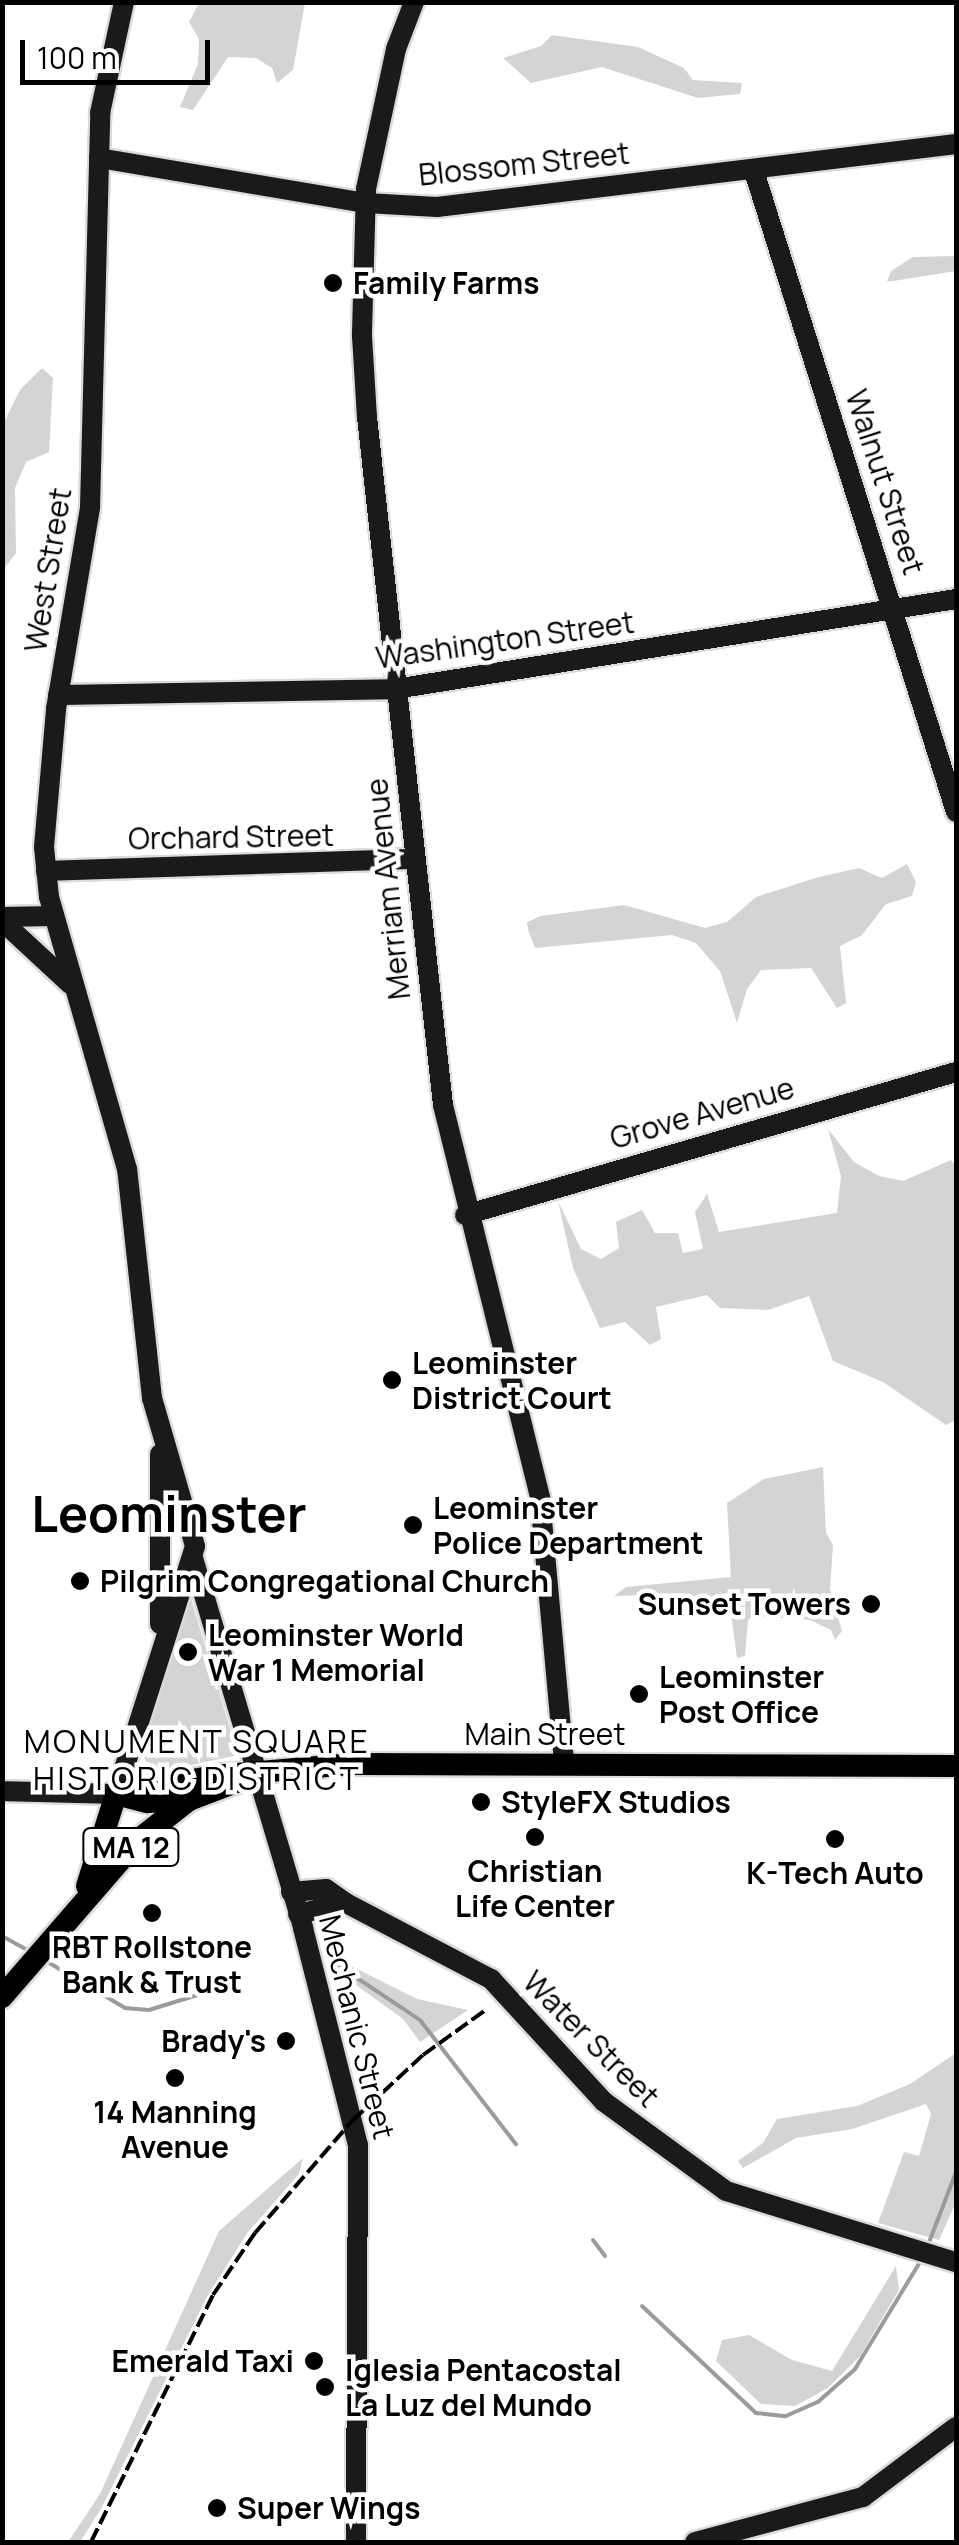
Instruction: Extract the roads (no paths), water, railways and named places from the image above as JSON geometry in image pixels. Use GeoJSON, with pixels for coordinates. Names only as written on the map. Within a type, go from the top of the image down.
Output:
{"type":"FeatureCollection","features":[{"type":"Feature","properties":{"kind":"main road","name":"Main Street"},"geometry":{"type":"LineString","coordinates":[[255,1774],[352,1764],[956,1766]]}},
{"type":"Feature","properties":{"kind":"main road","name":"MA 12"},"geometry":{"type":"LineString","coordinates":[[80,1902],[116,1794],[255,1774]]}},
{"type":"Feature","properties":{"kind":"main road","name":"MA 12"},"geometry":{"type":"LineString","coordinates":[[2,1996],[138,1840],[190,1800],[255,1774]]}},
{"type":"Feature","properties":{"kind":"main road"},"geometry":{"type":"LineString","coordinates":[[116,1794],[148,1802],[190,1800]]}},
{"type":"Feature","properties":{"kind":"street","name":"West Street"},"geometry":{"type":"LineString","coordinates":[[124,2],[105,80],[99,158],[93,478],[47,782],[46,871],[54,916],[127,1169],[143,1348],[162,1435],[191,1529],[194,1558],[255,1774]]}},
{"type":"Feature","properties":{"kind":"street","name":"Merriam Avenue"},"geometry":{"type":"LineString","coordinates":[[414,2],[390,74],[366,203],[362,336],[395,690],[442,1093],[466,1215],[540,1498],[564,1763]]}},
{"type":"Feature","properties":{"kind":"street","name":"Blossom Street"},"geometry":{"type":"LineString","coordinates":[[99,158],[366,203],[456,206],[956,144]]}},
{"type":"Feature","properties":{"kind":"street","name":"Walnut Street"},"geometry":{"type":"LineString","coordinates":[[754,171],[895,608],[956,812]]}},
{"type":"Feature","properties":{"kind":"street","name":"Washington Street"},"geometry":{"type":"LineString","coordinates":[[58,695],[395,690],[956,599]]}},
{"type":"Feature","properties":{"kind":"street","name":"Orchard Street"},"geometry":{"type":"LineString","coordinates":[[46,871],[415,859]]}},
{"type":"Feature","properties":{"kind":"street"},"geometry":{"type":"LineString","coordinates":[[2,919],[54,916]]}},
{"type":"Feature","properties":{"kind":"street"},"geometry":{"type":"LineString","coordinates":[[2,919],[76,991]]}},
{"type":"Feature","properties":{"kind":"street","name":"Grove Avenue"},"geometry":{"type":"LineString","coordinates":[[466,1215],[956,1072]]}},
{"type":"Feature","properties":{"kind":"street","name":"West Street"},"geometry":{"type":"LineString","coordinates":[[160,1646],[165,1549],[162,1435]]}},
{"type":"Feature","properties":{"kind":"street"},"geometry":{"type":"LineString","coordinates":[[2,1791],[116,1794],[160,1646],[194,1558]]}},
{"type":"Feature","properties":{"kind":"street","name":"Mechanic Street"},"geometry":{"type":"LineString","coordinates":[[255,1774],[298,1914],[360,2160],[356,2542]]}},
{"type":"Feature","properties":{"kind":"street","name":"Water Street"},"geometry":{"type":"LineString","coordinates":[[292,1892],[326,1890],[491,1979],[604,2101],[692,2172],[726,2192],[954,2261]]}},
{"type":"Feature","properties":{"kind":"street"},"geometry":{"type":"LineString","coordinates":[[298,1914],[346,1903]]}},
{"type":"Feature","properties":{"kind":"street"},"geometry":{"type":"LineString","coordinates":[[695,2542],[863,2497],[956,2427]]}},
{"type":"Feature","properties":{"kind":"waterway"},"geometry":{"type":"LineString","coordinates":[[2,1936],[29,1951]]}},
{"type":"Feature","properties":{"kind":"waterway"},"geometry":{"type":"LineString","coordinates":[[330,1960],[420,2020],[516,2144]]}},
{"type":"Feature","properties":{"kind":"waterway"},"geometry":{"type":"LineString","coordinates":[[46,1961],[125,2008],[149,2010],[217,1989]]}},
{"type":"Feature","properties":{"kind":"waterway"},"geometry":{"type":"LineString","coordinates":[[928,2245],[956,2172]]}},
{"type":"Feature","properties":{"kind":"waterway"},"geometry":{"type":"LineString","coordinates":[[593,2240],[605,2256]]}},
{"type":"Feature","properties":{"kind":"waterway"},"geometry":{"type":"LineString","coordinates":[[642,2306],[756,2413],[786,2416],[819,2401],[855,2369],[922,2259]]}},
{"type":"Feature","properties":{"kind":"railway"},"geometry":{"type":"LineString","coordinates":[[91,2542],[213,2295],[255,2233],[353,2120],[423,2055],[487,2009]]}},
{"type":"Feature","properties":{"kind":"place","name":"Family Farms"},"geometry":{"type":"Point","coordinates":[333,283]}},
{"type":"Feature","properties":{"kind":"place","name":"Leominster District Court"},"geometry":{"type":"Point","coordinates":[392,1380]}},
{"type":"Feature","properties":{"kind":"place","name":"Leominster Police Department"},"geometry":{"type":"Point","coordinates":[413,1525]}},
{"type":"Feature","properties":{"kind":"place","name":"Pilgrim Congregational Church"},"geometry":{"type":"Point","coordinates":[80,1581]}},
{"type":"Feature","properties":{"kind":"place","name":"Sunset Towers"},"geometry":{"type":"Point","coordinates":[871,1604]}},
{"type":"Feature","properties":{"kind":"place","name":"Leominster World War 1 Memorial"},"geometry":{"type":"Point","coordinates":[188,1652]}},
{"type":"Feature","properties":{"kind":"place","name":"Leominster Post Office"},"geometry":{"type":"Point","coordinates":[639,1694]}},
{"type":"Feature","properties":{"kind":"place","name":"StyleFX Studios"},"geometry":{"type":"Point","coordinates":[481,1802]}},
{"type":"Feature","properties":{"kind":"place","name":"Christian Life Center"},"geometry":{"type":"Point","coordinates":[535,1837]}},
{"type":"Feature","properties":{"kind":"place","name":"K-Tech Auto"},"geometry":{"type":"Point","coordinates":[835,1839]}},
{"type":"Feature","properties":{"kind":"place","name":"RBT Rollstone Bank & Trust"},"geometry":{"type":"Point","coordinates":[152,1913]}},
{"type":"Feature","properties":{"kind":"place","name":"Brady's"},"geometry":{"type":"Point","coordinates":[286,2041]}},
{"type":"Feature","properties":{"kind":"place","name":"14 Manning Avenue"},"geometry":{"type":"Point","coordinates":[175,2078]}},
{"type":"Feature","properties":{"kind":"place","name":"Emerald Taxi"},"geometry":{"type":"Point","coordinates":[314,2361]}},
{"type":"Feature","properties":{"kind":"place","name":"Iglesia Pentacostal La Luz del Mundo"},"geometry":{"type":"Point","coordinates":[325,2387]}},
{"type":"Feature","properties":{"kind":"place","name":"Super Wings"},"geometry":{"type":"Point","coordinates":[217,2508]}},
{"type":"Feature","properties":{"kind":"district","name":"Leominster"},"geometry":{"type":"Point","coordinates":[169,1514]}},
{"type":"Feature","properties":{"kind":"district","name":"MONUMENT SQUARE HISTORIC DISTRICT"},"geometry":{"type":"Point","coordinates":[197,1760]}}]}
